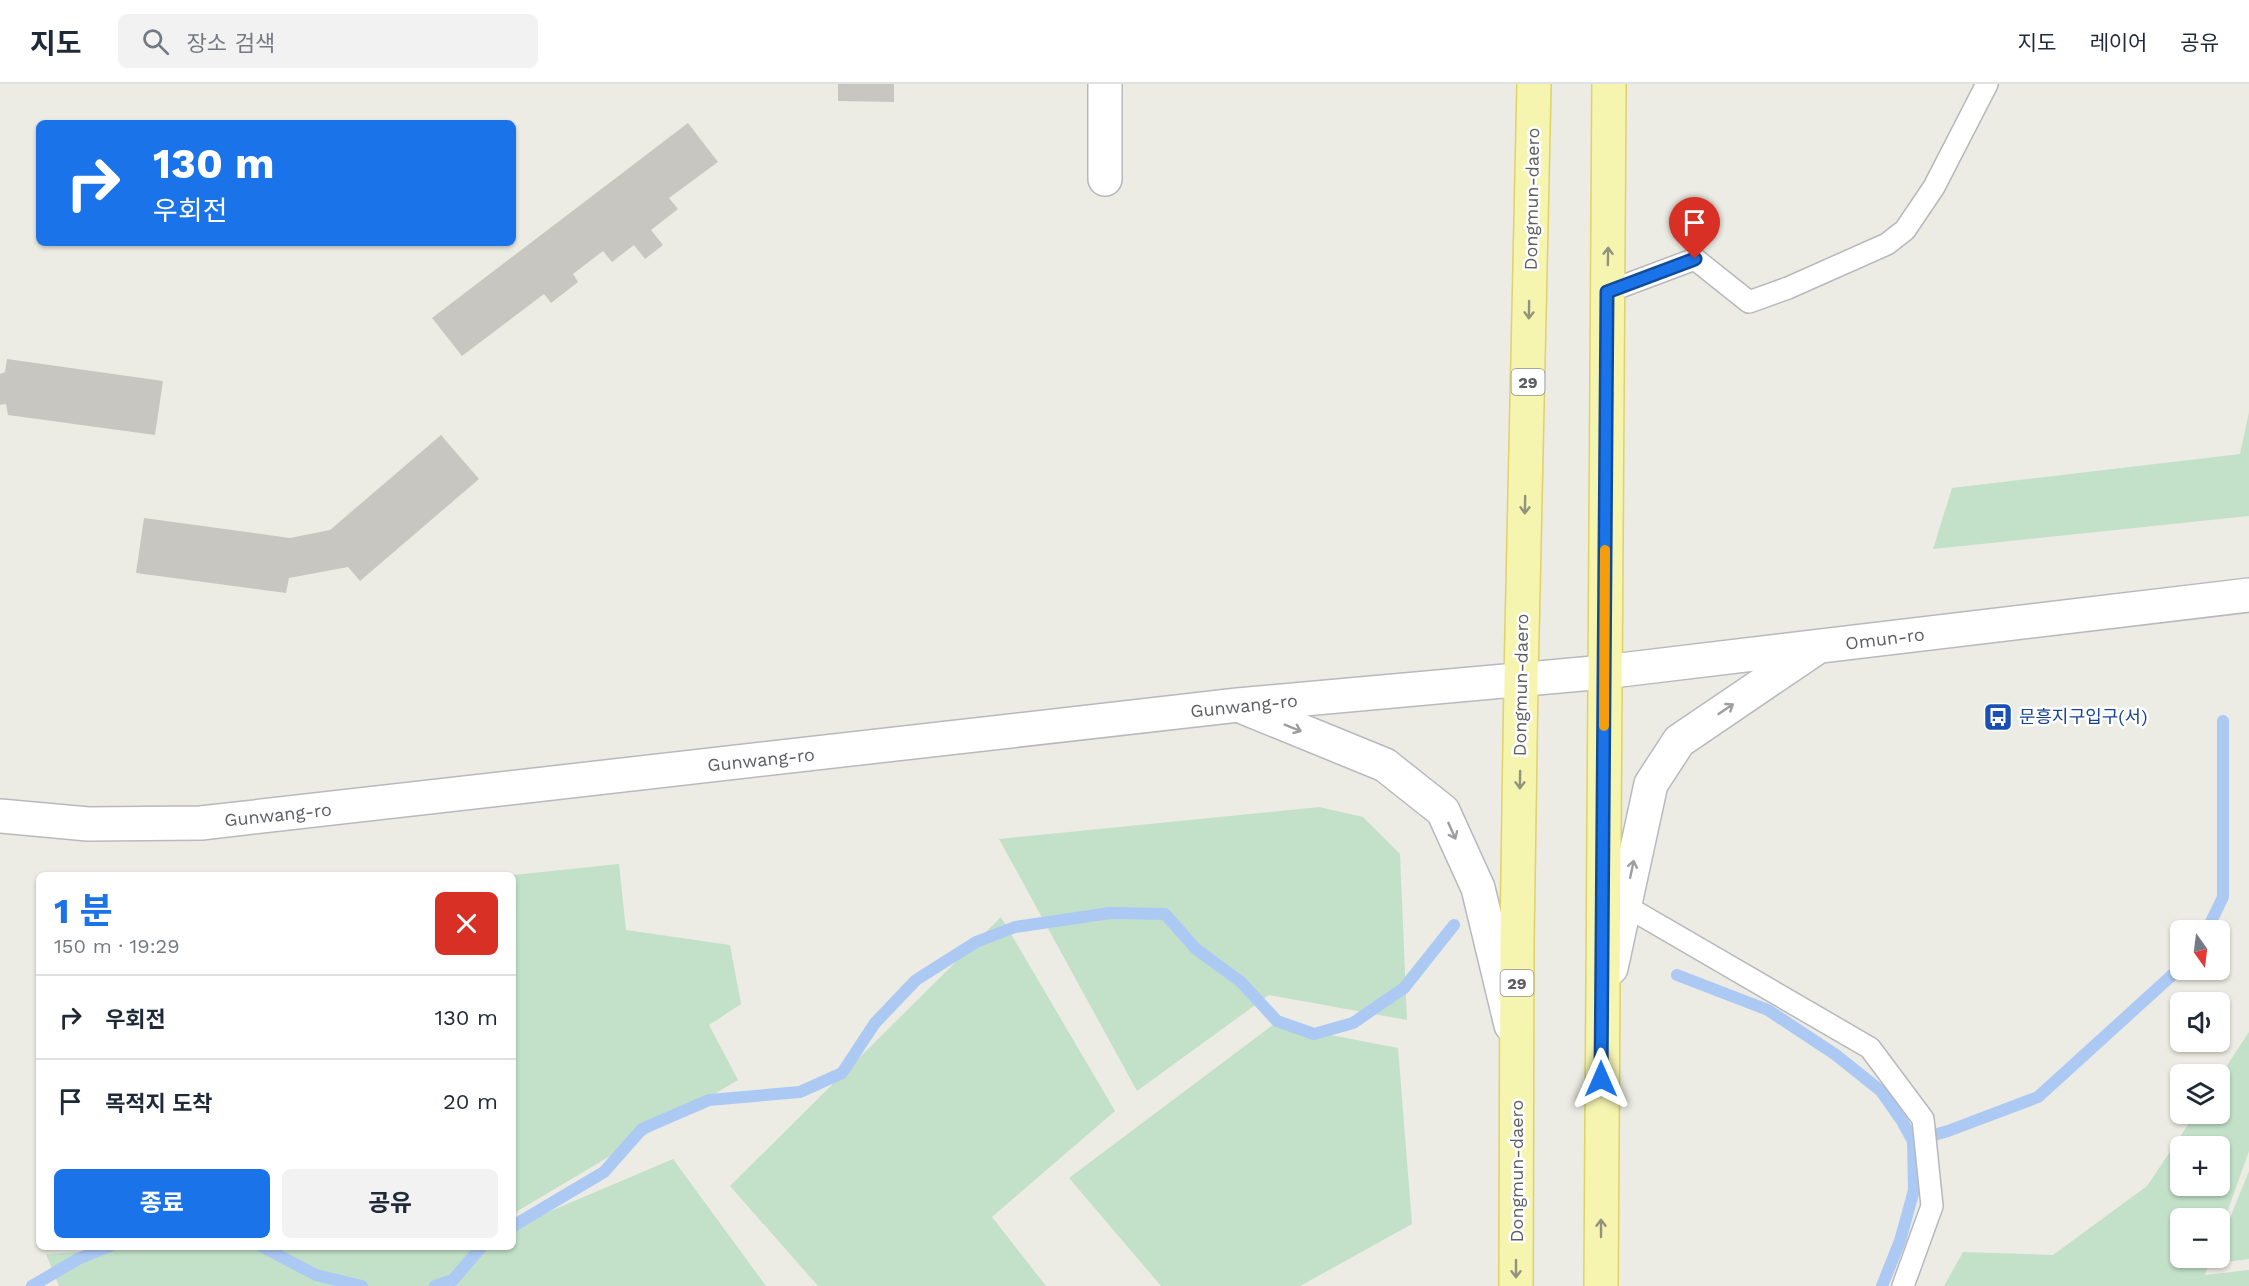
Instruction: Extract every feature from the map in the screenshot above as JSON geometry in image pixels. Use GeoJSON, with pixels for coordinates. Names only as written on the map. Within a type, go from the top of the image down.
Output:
{"type":"FeatureCollection","features":[{"type":"Feature","properties":{"kind":"main road"},"geometry":{"type":"LineString","coordinates":[[1105,84],[1105,179]]}},
{"type":"Feature","properties":{"kind":"main road","name":"Dongmun-daero"},"geometry":{"type":"LineString","coordinates":[[1516,1286],[1521,680],[1534,84]]}},
{"type":"Feature","properties":{"kind":"main road"},"geometry":{"type":"LineString","coordinates":[[1600,1286],[1609,84]]}},
{"type":"Feature","properties":{"kind":"main road","name":"Omun-ro"},"geometry":{"type":"LineString","coordinates":[[1521,680],[2249,596]]}},
{"type":"Feature","properties":{"kind":"main road"},"geometry":{"type":"LineString","coordinates":[[1602,1008],[1651,784],[1679,741],[1817,647]]}},
{"type":"Feature","properties":{"kind":"main road","name":"Gunwang-ro"},"geometry":{"type":"LineString","coordinates":[[0,816],[88,824],[201,823],[1238,705],[1521,680]]}},
{"type":"Feature","properties":{"kind":"main road"},"geometry":{"type":"LineString","coordinates":[[1238,705],[1385,765],[1443,811],[1478,888],[1517,1048]]}},
{"type":"Feature","properties":{"kind":"main road"},"geometry":{"type":"LineString","coordinates":[[0,835],[33,819]]}},
{"type":"Feature","properties":{"kind":"lane"},"geometry":{"type":"LineString","coordinates":[[1607,292],[1695,259],[1749,302],[1788,288],[1887,244],[1905,230],[1928,197],[1987,84]]}},
{"type":"Feature","properties":{"kind":"lane"},"geometry":{"type":"LineString","coordinates":[[1624,905],[1870,1048],[1923,1119],[1932,1206],[1903,1286]]}},
{"type":"Feature","properties":{"kind":"green space"},"geometry":{"type":"Polygon","coordinates":[[[2249,412],[2249,516],[1933,549],[1952,488],[2240,454],[2249,412]]]}},
{"type":"Feature","properties":{"kind":"green space"},"geometry":{"type":"Polygon","coordinates":[[[1319,807],[1363,817],[1400,854],[1407,1020],[1269,995],[1137,1091],[999,839],[1319,807]]]}},
{"type":"Feature","properties":{"kind":"green space"},"geometry":{"type":"Polygon","coordinates":[[[619,864],[626,930],[730,945],[741,1004],[709,1025],[738,1080],[516,1212],[516,875],[619,864]]]}},
{"type":"Feature","properties":{"kind":"green space"},"geometry":{"type":"Polygon","coordinates":[[[1001,917],[1115,1111],[992,1217],[1046,1286],[818,1286],[730,1186],[1001,917]]]}},
{"type":"Feature","properties":{"kind":"green space"},"geometry":{"type":"Polygon","coordinates":[[[1274,1024],[1398,1048],[1412,1224],[1300,1286],[1161,1286],[1069,1178],[1274,1024]]]}},
{"type":"Feature","properties":{"kind":"green space"},"geometry":{"type":"Polygon","coordinates":[[[2249,1032],[2249,1151],[2229,1208],[2170,1208],[2170,1268],[2207,1268],[2205,1275],[2249,1270],[2249,1286],[1944,1286],[1963,1252],[2053,1255],[2147,1186],[2170,1152],[2170,1196],[2230,1196],[2230,1136],[2181,1136],[2189,1124],[2230,1124],[2230,1064],[2228,1064],[2249,1032]]]}},
{"type":"Feature","properties":{"kind":"green space"},"geometry":{"type":"Polygon","coordinates":[[[673,1159],[766,1286],[59,1286],[46,1254],[118,1250],[516,1250],[516,1226],[673,1159]]]}},
{"type":"Feature","properties":{"kind":"green space"},"geometry":{"type":"Polygon","coordinates":[[[2249,1171],[2249,1259],[2230,1262],[2230,1218],[2249,1171]]]}},
{"type":"Feature","properties":{"kind":"building"},"geometry":{"type":"Polygon","coordinates":[[[838,84],[894,84],[894,102],[838,101],[838,84]]]}},
{"type":"Feature","properties":{"kind":"building"},"geometry":{"type":"Polygon","coordinates":[[[688,123],[718,162],[669,198],[678,209],[651,230],[663,245],[645,259],[634,245],[612,262],[603,251],[573,274],[578,282],[551,303],[544,294],[462,356],[432,318],[688,123]]]}},
{"type":"Feature","properties":{"kind":"building"},"geometry":{"type":"Polygon","coordinates":[[[7,359],[163,381],[155,435],[8,415],[6,404],[0,405],[0,374],[5,372],[7,359]]]}},
{"type":"Feature","properties":{"kind":"building"},"geometry":{"type":"Polygon","coordinates":[[[441,435],[479,479],[360,581],[348,567],[289,578],[286,593],[136,573],[144,518],[290,538],[330,530],[441,435]]]}},
{"type":"Feature","properties":{"kind":"waterway"},"geometry":{"type":"LineString","coordinates":[[2212,920],[2223,897],[2223,721]]}},
{"type":"Feature","properties":{"kind":"waterway"},"geometry":{"type":"LineString","coordinates":[[516,1224],[604,1172],[642,1129],[709,1100],[800,1092],[842,1073],[875,1023],[916,980],[976,942],[1015,927],[1110,913],[1165,914],[1196,949],[1241,982],[1277,1021],[1314,1034],[1353,1023],[1404,988],[1454,925]]}},
{"type":"Feature","properties":{"kind":"waterway"},"geometry":{"type":"LineString","coordinates":[[1677,975],[1768,1010],[1836,1055],[1881,1091],[1902,1121],[1913,1141],[1914,1190],[1900,1241],[1882,1286]]}},
{"type":"Feature","properties":{"kind":"waterway"},"geometry":{"type":"LineString","coordinates":[[1920,1139],[1948,1131],[2038,1097],[2170,977]]}},
{"type":"Feature","properties":{"kind":"waterway"},"geometry":{"type":"LineString","coordinates":[[32,1286],[78,1259],[100,1250]]}},
{"type":"Feature","properties":{"kind":"waterway"},"geometry":{"type":"LineString","coordinates":[[269,1250],[316,1275],[362,1286]]}},
{"type":"Feature","properties":{"kind":"waterway"},"geometry":{"type":"LineString","coordinates":[[435,1286],[453,1280],[479,1250]]}},
{"type":"Feature","properties":{"kind":"slow traffic"},"geometry":{"type":"LineString","coordinates":[[1604,726],[1605,550]]}},
{"type":"Feature","properties":{"kind":"place","name":"문흥지구입구(서)"},"geometry":{"type":"Point","coordinates":[1998,717]}},
{"type":"Feature","properties":{"kind":"route"},"geometry":{"type":"LineString","coordinates":[[1601,1079],[1607,292],[1695,259]]}}]}
